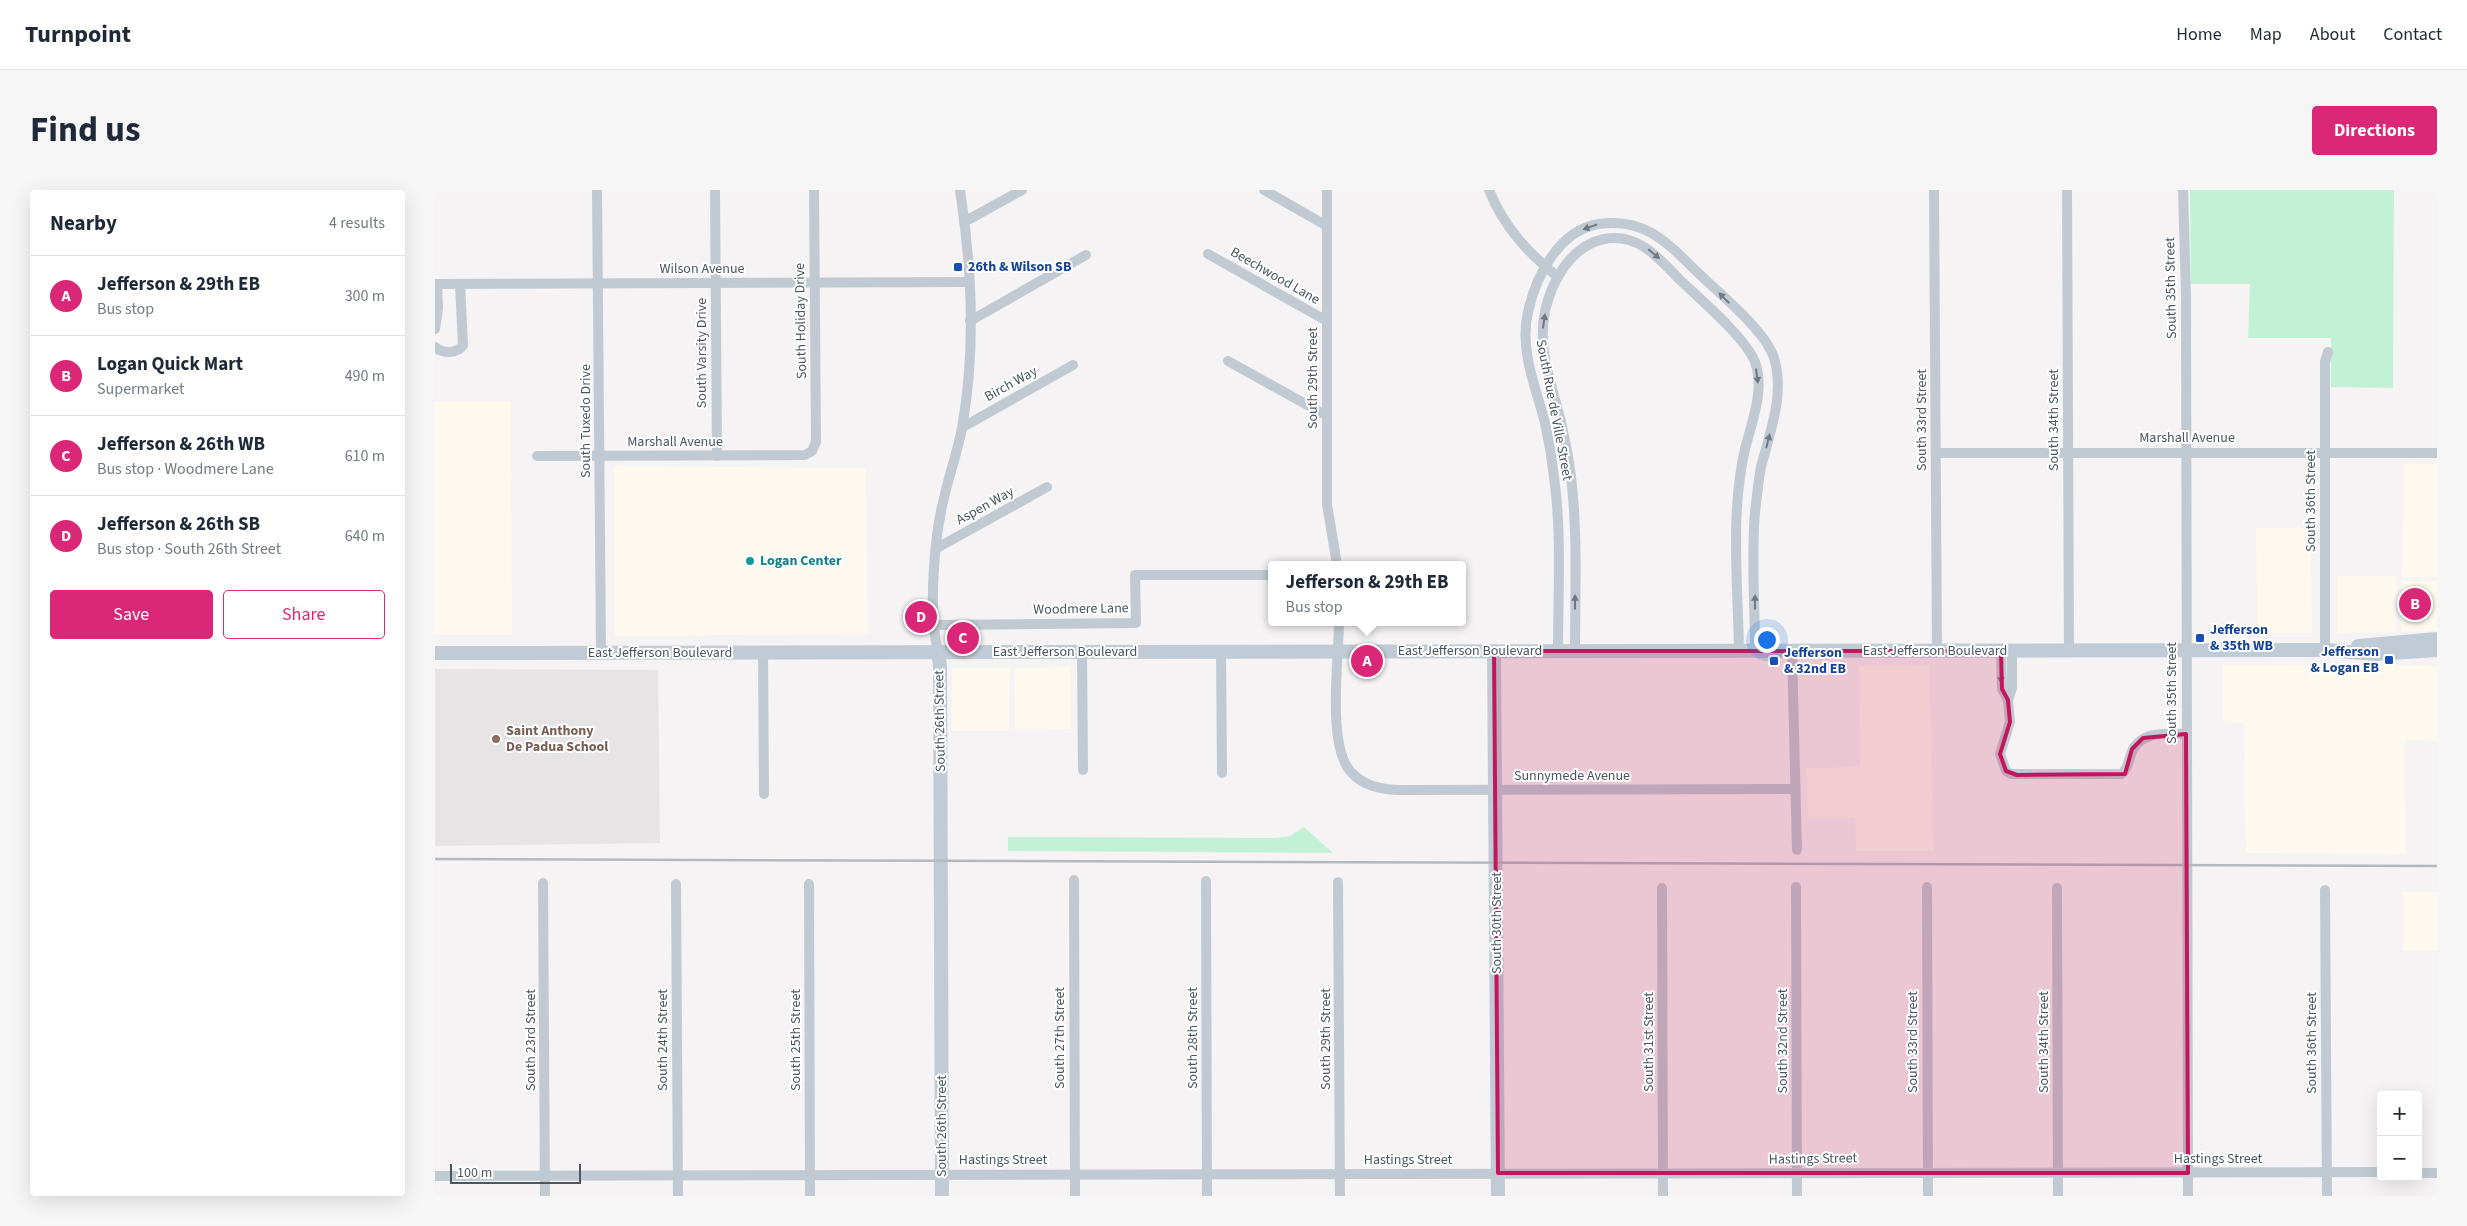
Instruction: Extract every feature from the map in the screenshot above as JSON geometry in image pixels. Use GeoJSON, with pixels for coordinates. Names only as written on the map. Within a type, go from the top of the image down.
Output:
{"type":"FeatureCollection","features":[{"type":"Feature","properties":{"kind":"street","name":"South Tuxedo Drive"},"geometry":{"type":"LineString","coordinates":[[597,190],[601,652]]}},
{"type":"Feature","properties":{"kind":"street","name":"South Varsity Drive"},"geometry":{"type":"LineString","coordinates":[[715,190],[717,456]]}},
{"type":"Feature","properties":{"kind":"street","name":"South Holiday Drive"},"geometry":{"type":"LineString","coordinates":[[812,450],[816,442],[814,190]]}},
{"type":"Feature","properties":{"kind":"street","name":"South 26th Street"},"geometry":{"type":"LineString","coordinates":[[942,1196],[941,666],[934,625],[937,548],[944,495],[963,427],[969,378],[969,282],[960,190]]}},
{"type":"Feature","properties":{"kind":"street"},"geometry":{"type":"LineString","coordinates":[[964,222],[1022,190]]}},
{"type":"Feature","properties":{"kind":"street"},"geometry":{"type":"LineString","coordinates":[[1264,190],[1327,226]]}},
{"type":"Feature","properties":{"kind":"street","name":"South 29th Street"},"geometry":{"type":"LineString","coordinates":[[1327,190],[1328,517],[1336,561]]}},
{"type":"Feature","properties":{"kind":"street"},"geometry":{"type":"LineString","coordinates":[[1489,190],[1512,233],[1558,278]]}},
{"type":"Feature","properties":{"kind":"street","name":"South 33rd Street"},"geometry":{"type":"LineString","coordinates":[[1934,190],[1937,651]]}},
{"type":"Feature","properties":{"kind":"street","name":"South 34th Street"},"geometry":{"type":"LineString","coordinates":[[2067,190],[2069,651]]}},
{"type":"Feature","properties":{"kind":"street","name":"South 35th Street"},"geometry":{"type":"LineString","coordinates":[[2183,190],[2186,294],[2188,1196]]}},
{"type":"Feature","properties":{"kind":"street","name":"South Rue de Ville Street"},"geometry":{"type":"LineString","coordinates":[[1558,651],[1557,503],[1545,425],[1529,370],[1525,340],[1527,313],[1545,267],[1566,240],[1586,228],[1610,223],[1628,223],[1640,226],[1667,242],[1765,341],[1775,364],[1777,396],[1761,471],[1755,515],[1755,651]]}},
{"type":"Feature","properties":{"kind":"street","name":"South Rue de Ville Street"},"geometry":{"type":"LineString","coordinates":[[1575,651],[1575,556],[1571,475],[1561,422],[1543,352],[1543,325],[1546,310],[1558,278],[1571,259],[1586,246],[1612,238],[1634,241],[1653,252],[1750,352],[1759,377],[1758,397],[1745,450],[1739,496],[1739,651]]}},
{"type":"Feature","properties":{"kind":"street","name":"Beechwood Lane"},"geometry":{"type":"LineString","coordinates":[[1208,254],[1327,321]]}},
{"type":"Feature","properties":{"kind":"street"},"geometry":{"type":"LineString","coordinates":[[970,321],[1086,255]]}},
{"type":"Feature","properties":{"kind":"street","name":"Wilson Avenue"},"geometry":{"type":"LineString","coordinates":[[436,284],[969,282]]}},
{"type":"Feature","properties":{"kind":"street"},"geometry":{"type":"LineString","coordinates":[[435,330],[438,308],[436,284]]}},
{"type":"Feature","properties":{"kind":"street"},"geometry":{"type":"LineString","coordinates":[[435,347],[441,351],[449,352],[457,351],[463,345],[460,284]]}},
{"type":"Feature","properties":{"kind":"street","name":"South 36th Street"},"geometry":{"type":"LineString","coordinates":[[2325,650],[2325,362],[2328,352]]}},
{"type":"Feature","properties":{"kind":"street"},"geometry":{"type":"LineString","coordinates":[[1228,361],[1327,416]]}},
{"type":"Feature","properties":{"kind":"street","name":"Birch Way"},"geometry":{"type":"LineString","coordinates":[[963,427],[1073,365]]}},
{"type":"Feature","properties":{"kind":"street","name":"Marshall Avenue"},"geometry":{"type":"LineString","coordinates":[[537,456],[805,455],[812,450]]}},
{"type":"Feature","properties":{"kind":"street","name":"Marshall Avenue"},"geometry":{"type":"LineString","coordinates":[[1936,453],[2437,453]]}},
{"type":"Feature","properties":{"kind":"street","name":"Aspen Way"},"geometry":{"type":"LineString","coordinates":[[937,548],[1047,487]]}},
{"type":"Feature","properties":{"kind":"street","name":"Woodmere Lane"},"geometry":{"type":"LineString","coordinates":[[934,625],[1136,623],[1135,575],[1268,574]]}},
{"type":"Feature","properties":{"kind":"street"},"geometry":{"type":"LineString","coordinates":[[1339,626],[1339,651]]}},
{"type":"Feature","properties":{"kind":"street","name":"East Jefferson Boulevard"},"geometry":{"type":"LineString","coordinates":[[2325,650],[2437,639]]}},
{"type":"Feature","properties":{"kind":"street"},"geometry":{"type":"LineString","coordinates":[[1792,650],[1797,850]]}},
{"type":"Feature","properties":{"kind":"street","name":"East Jefferson Boulevard"},"geometry":{"type":"LineString","coordinates":[[435,653],[2325,650],[2375,654],[2437,650]]}},
{"type":"Feature","properties":{"kind":"street"},"geometry":{"type":"LineString","coordinates":[[1221,651],[1222,773]]}},
{"type":"Feature","properties":{"kind":"street","name":"Sunnymede Avenue"},"geometry":{"type":"LineString","coordinates":[[1339,651],[1337,667],[1339,748],[1345,764],[1353,775],[1369,785],[1382,789],[1795,789]]}},
{"type":"Feature","properties":{"kind":"street","name":"South 30th Street"},"geometry":{"type":"LineString","coordinates":[[1493,651],[1496,790],[1498,1196]]}},
{"type":"Feature","properties":{"kind":"street"},"geometry":{"type":"LineString","coordinates":[[2007,651],[2002,689],[2008,700],[2010,722],[2001,754],[2006,770],[2017,775],[2121,774],[2127,769],[2132,749],[2143,738],[2157,734],[2186,734]]}},
{"type":"Feature","properties":{"kind":"street"},"geometry":{"type":"LineString","coordinates":[[1082,652],[1083,770]]}},
{"type":"Feature","properties":{"kind":"street"},"geometry":{"type":"LineString","coordinates":[[2415,652],[2431,659],[2437,659]]}},
{"type":"Feature","properties":{"kind":"street"},"geometry":{"type":"LineString","coordinates":[[763,653],[764,794]]}},
{"type":"Feature","properties":{"kind":"street","name":"South 27th Street"},"geometry":{"type":"LineString","coordinates":[[1074,880],[1075,1196]]}},
{"type":"Feature","properties":{"kind":"street","name":"South 28th Street"},"geometry":{"type":"LineString","coordinates":[[1206,881],[1207,1196]]}},
{"type":"Feature","properties":{"kind":"street","name":"South 29th Street"},"geometry":{"type":"LineString","coordinates":[[1339,882],[1340,1196]]}},
{"type":"Feature","properties":{"kind":"street","name":"South 23rd Street"},"geometry":{"type":"LineString","coordinates":[[543,883],[545,1196]]}},
{"type":"Feature","properties":{"kind":"street","name":"South 24th Street"},"geometry":{"type":"LineString","coordinates":[[677,884],[678,1196]]}},
{"type":"Feature","properties":{"kind":"street","name":"South 25th Street"},"geometry":{"type":"LineString","coordinates":[[809,884],[810,1196]]}},
{"type":"Feature","properties":{"kind":"street","name":"South 32nd Street"},"geometry":{"type":"LineString","coordinates":[[1796,887],[1797,1196]]}},
{"type":"Feature","properties":{"kind":"street","name":"South 33rd Street"},"geometry":{"type":"LineString","coordinates":[[1927,887],[1927,1196]]}},
{"type":"Feature","properties":{"kind":"street","name":"South 31st Street"},"geometry":{"type":"LineString","coordinates":[[1662,888],[1663,1196]]}},
{"type":"Feature","properties":{"kind":"street","name":"South 34th Street"},"geometry":{"type":"LineString","coordinates":[[2057,888],[2058,1196]]}},
{"type":"Feature","properties":{"kind":"street","name":"South 36th Street"},"geometry":{"type":"LineString","coordinates":[[2325,890],[2327,1196]]}},
{"type":"Feature","properties":{"kind":"street","name":"Hastings Street"},"geometry":{"type":"LineString","coordinates":[[435,1176],[2377,1172]]}},
{"type":"Feature","properties":{"kind":"street"},"geometry":{"type":"LineString","coordinates":[[2422,1172],[2437,1173]]}},
{"type":"Feature","properties":{"kind":"highlighted area"},"geometry":{"type":"Polygon","coordinates":[[[1494,651],[2001,651],[2002,689],[2008,700],[2010,722],[2000,754],[2006,771],[2017,775],[2125,774],[2132,749],[2143,738],[2186,734],[2188,1173],[1498,1173],[1494,651]]]}},
{"type":"Feature","properties":{"kind":"shaded area"},"geometry":{"type":"Polygon","coordinates":[[[435,401],[511,401],[512,635],[435,635],[435,401]]]}},
{"type":"Feature","properties":{"kind":"shaded area"},"geometry":{"type":"Polygon","coordinates":[[[2403,463],[2437,464],[2437,577],[2402,577],[2403,463]]]}},
{"type":"Feature","properties":{"kind":"shaded area"},"geometry":{"type":"Polygon","coordinates":[[[614,466],[866,468],[867,634],[615,636],[614,466]]]}},
{"type":"Feature","properties":{"kind":"shaded area"},"geometry":{"type":"Polygon","coordinates":[[[2256,528],[2311,528],[2312,633],[2257,633],[2256,528]]]}},
{"type":"Feature","properties":{"kind":"shaded area"},"geometry":{"type":"Polygon","coordinates":[[[2337,576],[2397,576],[2396,632],[2337,633],[2337,576]]]}},
{"type":"Feature","properties":{"kind":"shaded area"},"geometry":{"type":"Polygon","coordinates":[[[2402,581],[2437,581],[2437,631],[2401,632],[2402,581]]]}},
{"type":"Feature","properties":{"kind":"shaded area"},"geometry":{"type":"Polygon","coordinates":[[[1929,665],[1934,851],[1856,851],[1855,818],[1808,818],[1806,768],[1860,767],[1859,666],[1929,665]]]}},
{"type":"Feature","properties":{"kind":"shaded area"},"geometry":{"type":"Polygon","coordinates":[[[2223,665],[2437,666],[2437,741],[2405,740],[2406,854],[2246,853],[2244,723],[2223,722],[2223,665]]]}},
{"type":"Feature","properties":{"kind":"shaded area"},"geometry":{"type":"Polygon","coordinates":[[[1071,667],[1071,729],[1015,730],[1015,668],[1071,667]]]}},
{"type":"Feature","properties":{"kind":"shaded area"},"geometry":{"type":"Polygon","coordinates":[[[952,668],[1010,668],[1009,731],[952,731],[952,668]]]}},
{"type":"Feature","properties":{"kind":"shaded area"},"geometry":{"type":"Polygon","coordinates":[[[435,669],[658,670],[660,843],[435,846],[435,669]]]}},
{"type":"Feature","properties":{"kind":"shaded area"},"geometry":{"type":"Polygon","coordinates":[[[2403,892],[2437,892],[2437,951],[2403,951],[2403,892]]]}},
{"type":"Feature","properties":{"kind":"green space"},"geometry":{"type":"Polygon","coordinates":[[[2190,190],[2394,190],[2393,388],[2331,387],[2331,338],[2248,338],[2250,284],[2191,284],[2190,190]]]}},
{"type":"Feature","properties":{"kind":"green space"},"geometry":{"type":"Polygon","coordinates":[[[1304,827],[1333,853],[1008,851],[1008,837],[1276,838],[1290,836],[1304,827]]]}},
{"type":"Feature","properties":{"kind":"railway"},"geometry":{"type":"LineString","coordinates":[[435,859],[2437,866]]}},
{"type":"Feature","properties":{"kind":"place","name":"26th & Wilson SB"},"geometry":{"type":"Point","coordinates":[958,267]}},
{"type":"Feature","properties":{"kind":"place","name":"Logan Center"},"geometry":{"type":"Point","coordinates":[750,561]}},
{"type":"Feature","properties":{"kind":"place","name":"Logan Quick Mart"},"geometry":{"type":"Point","coordinates":[2415,604]}},
{"type":"Feature","properties":{"kind":"place","name":"Jefferson & 26th SB"},"geometry":{"type":"Point","coordinates":[921,617]}},
{"type":"Feature","properties":{"kind":"place","name":"Jefferson & 26th WB"},"geometry":{"type":"Point","coordinates":[963,638]}},
{"type":"Feature","properties":{"kind":"place","name":"Jefferson & 35th WB"},"geometry":{"type":"Point","coordinates":[2200,638]}},
{"type":"Feature","properties":{"kind":"place","name":"Jefferson & Logan EB"},"geometry":{"type":"Point","coordinates":[2389,660]}},
{"type":"Feature","properties":{"kind":"place","name":"Jefferson & 29th EB"},"geometry":{"type":"Point","coordinates":[1367,661]}},
{"type":"Feature","properties":{"kind":"place","name":"Jefferson & 32nd EB"},"geometry":{"type":"Point","coordinates":[1774,661]}},
{"type":"Feature","properties":{"kind":"place","name":"Saint Anthony De Padua School"},"geometry":{"type":"Point","coordinates":[496,739]}}]}
